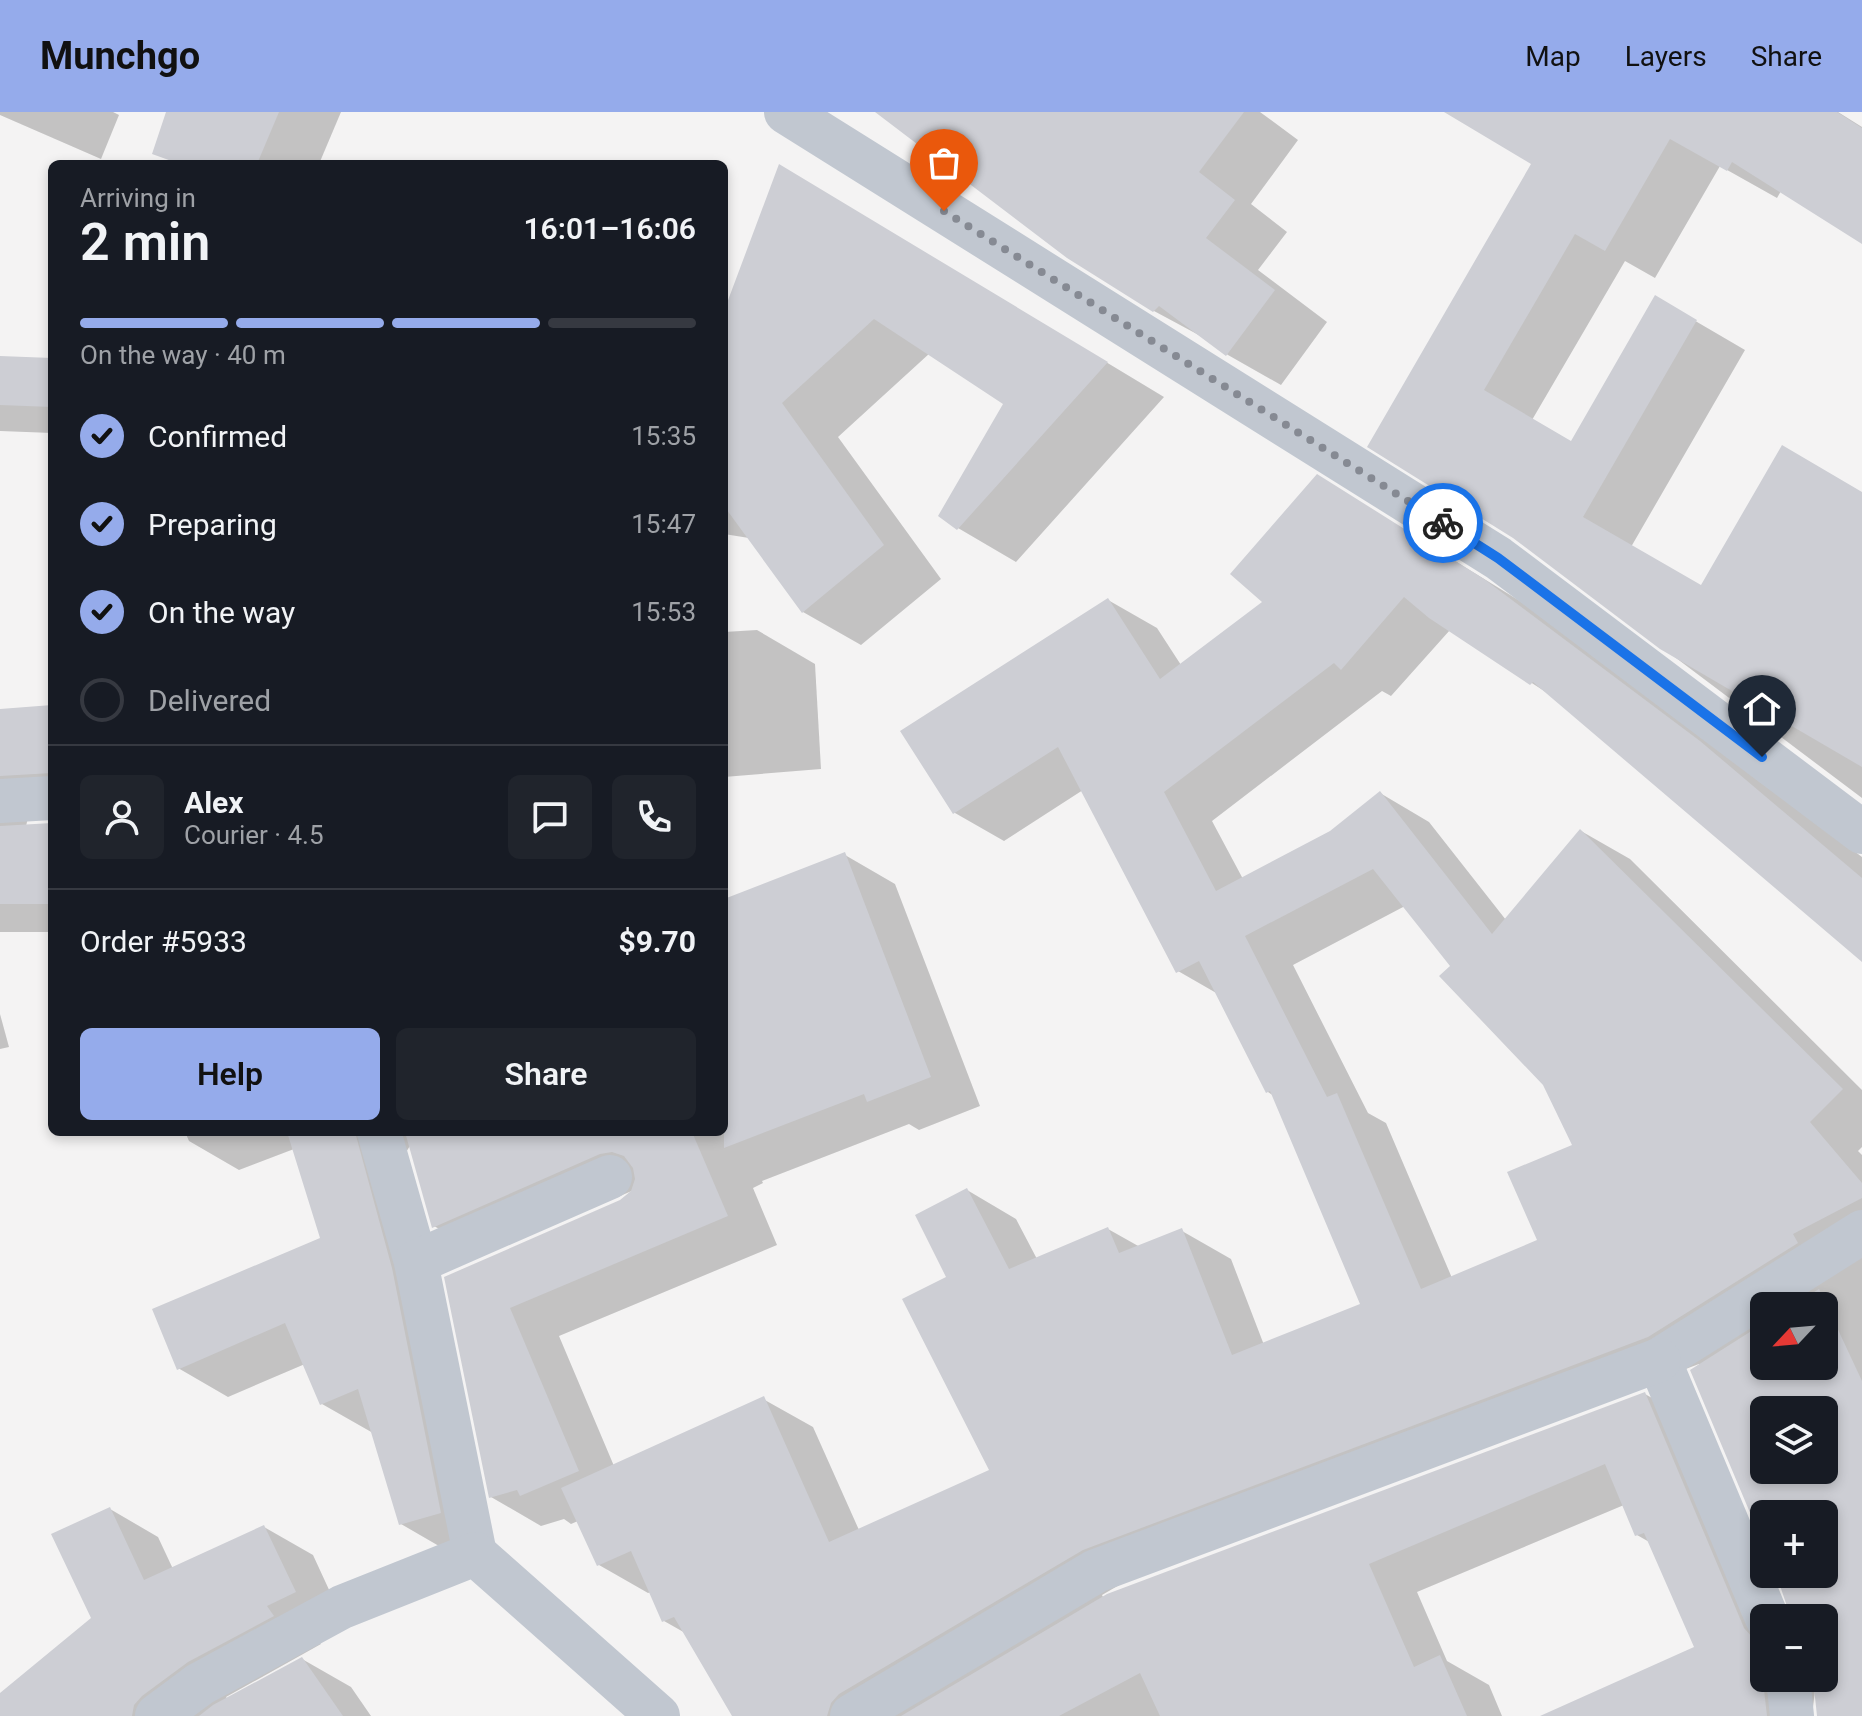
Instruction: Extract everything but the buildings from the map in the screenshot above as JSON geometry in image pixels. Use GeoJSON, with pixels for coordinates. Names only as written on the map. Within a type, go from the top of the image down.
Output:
{"type":"FeatureCollection","features":[{"type":"Feature","properties":{"kind":"street"},"geometry":{"type":"LineString","coordinates":[[786,112],[1498,558],[1862,832]]}},
{"type":"Feature","properties":{"kind":"street"},"geometry":{"type":"LineString","coordinates":[[0,801],[48,798]]}},
{"type":"Feature","properties":{"kind":"street"},"geometry":{"type":"LineString","coordinates":[[380,1136],[416,1262],[475,1554],[658,1716]]}},
{"type":"Feature","properties":{"kind":"street"},"geometry":{"type":"LineString","coordinates":[[416,1262],[610,1177]]}},
{"type":"Feature","properties":{"kind":"street"},"geometry":{"type":"LineString","coordinates":[[852,1716],[1096,1571],[1659,1360],[1862,1232]]}},
{"type":"Feature","properties":{"kind":"street"},"geometry":{"type":"LineString","coordinates":[[1659,1360],[1761,1604]]}},
{"type":"Feature","properties":{"kind":"street"},"geometry":{"type":"LineString","coordinates":[[157,1716],[200,1684],[342,1607],[475,1554]]}},
{"type":"Feature","properties":{"kind":"street"},"geometry":{"type":"LineString","coordinates":[[1789,1692],[1792,1716]]}},
{"type":"Feature","properties":{"kind":"way so far"},"geometry":{"type":"LineString","coordinates":[[944,211],[1443,523]]}},
{"type":"Feature","properties":{"kind":"route"},"geometry":{"type":"LineString","coordinates":[[1443,523],[1498,558],[1762,757]]}}]}
